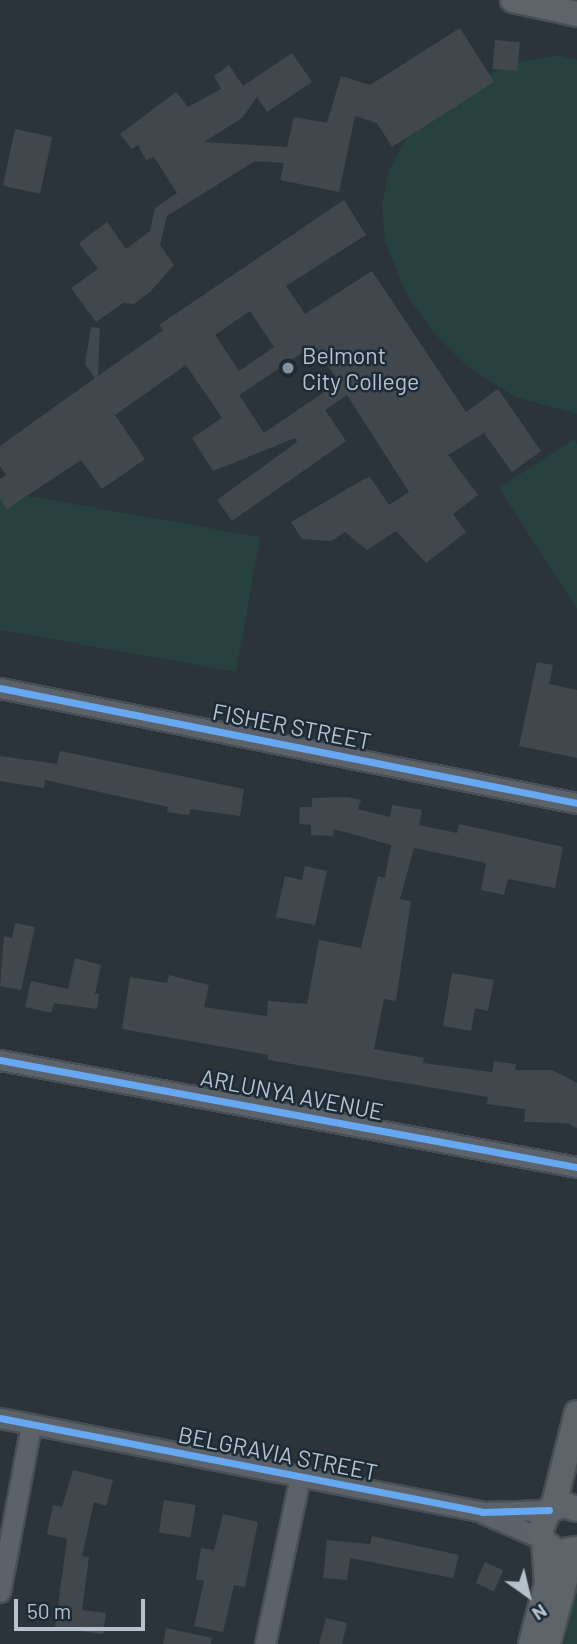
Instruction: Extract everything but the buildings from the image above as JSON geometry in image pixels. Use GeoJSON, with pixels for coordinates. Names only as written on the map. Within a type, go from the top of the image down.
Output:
{"type":"FeatureCollection","features":[{"type":"Feature","properties":{"kind":"main road"},"geometry":{"type":"LineString","coordinates":[[513,0],[577,14]]}},
{"type":"Feature","properties":{"kind":"main road"},"geometry":{"type":"LineString","coordinates":[[531,1644],[547,1583],[540,1523],[560,1509],[577,1413]]}},
{"type":"Feature","properties":{"kind":"main road"},"geometry":{"type":"LineString","coordinates":[[543,1541],[557,1552],[575,1550],[548,1644]]}},
{"type":"Feature","properties":{"kind":"street","name":"FISHER STREET"},"geometry":{"type":"LineString","coordinates":[[0,688],[577,803]]}},
{"type":"Feature","properties":{"kind":"street","name":"ARLUNYA AVENUE"},"geometry":{"type":"LineString","coordinates":[[0,1060],[577,1167]]}},
{"type":"Feature","properties":{"kind":"street","name":"BELGRAVIA STREET"},"geometry":{"type":"LineString","coordinates":[[0,1418],[482,1512],[560,1509]]}},
{"type":"Feature","properties":{"kind":"street"},"geometry":{"type":"LineString","coordinates":[[0,1591],[31,1424]]}},
{"type":"Feature","properties":{"kind":"street"},"geometry":{"type":"LineString","coordinates":[[265,1644],[300,1477]]}},
{"type":"Feature","properties":{"kind":"street","name":"BELGRAVIA STREET"},"geometry":{"type":"LineString","coordinates":[[482,1512],[543,1541]]}},
{"type":"Feature","properties":{"kind":"green space"},"geometry":{"type":"Polygon","coordinates":[[[558,55],[577,60],[577,414],[515,397],[468,367],[433,332],[406,294],[385,241],[382,206],[389,170],[411,130],[506,64],[558,55]]]}},
{"type":"Feature","properties":{"kind":"green space"},"geometry":{"type":"Polygon","coordinates":[[[574,439],[577,444],[577,609],[499,488],[574,439]]]}},
{"type":"Feature","properties":{"kind":"green space"},"geometry":{"type":"Polygon","coordinates":[[[0,491],[260,537],[236,672],[0,630],[0,491]]]}},
{"type":"Feature","properties":{"kind":"green space"},"geometry":{"type":"Polygon","coordinates":[[[577,1580],[577,1644],[564,1644],[577,1580]]]}},
{"type":"Feature","properties":{"kind":"cycle path"},"geometry":{"type":"LineString","coordinates":[[0,688],[577,803]]}},
{"type":"Feature","properties":{"kind":"cycle path"},"geometry":{"type":"LineString","coordinates":[[0,1060],[577,1167]]}},
{"type":"Feature","properties":{"kind":"cycle path"},"geometry":{"type":"LineString","coordinates":[[0,1418],[482,1512],[549,1510]]}},
{"type":"Feature","properties":{"kind":"place","name":"Belmont City College"},"geometry":{"type":"Point","coordinates":[288,368]}}]}
